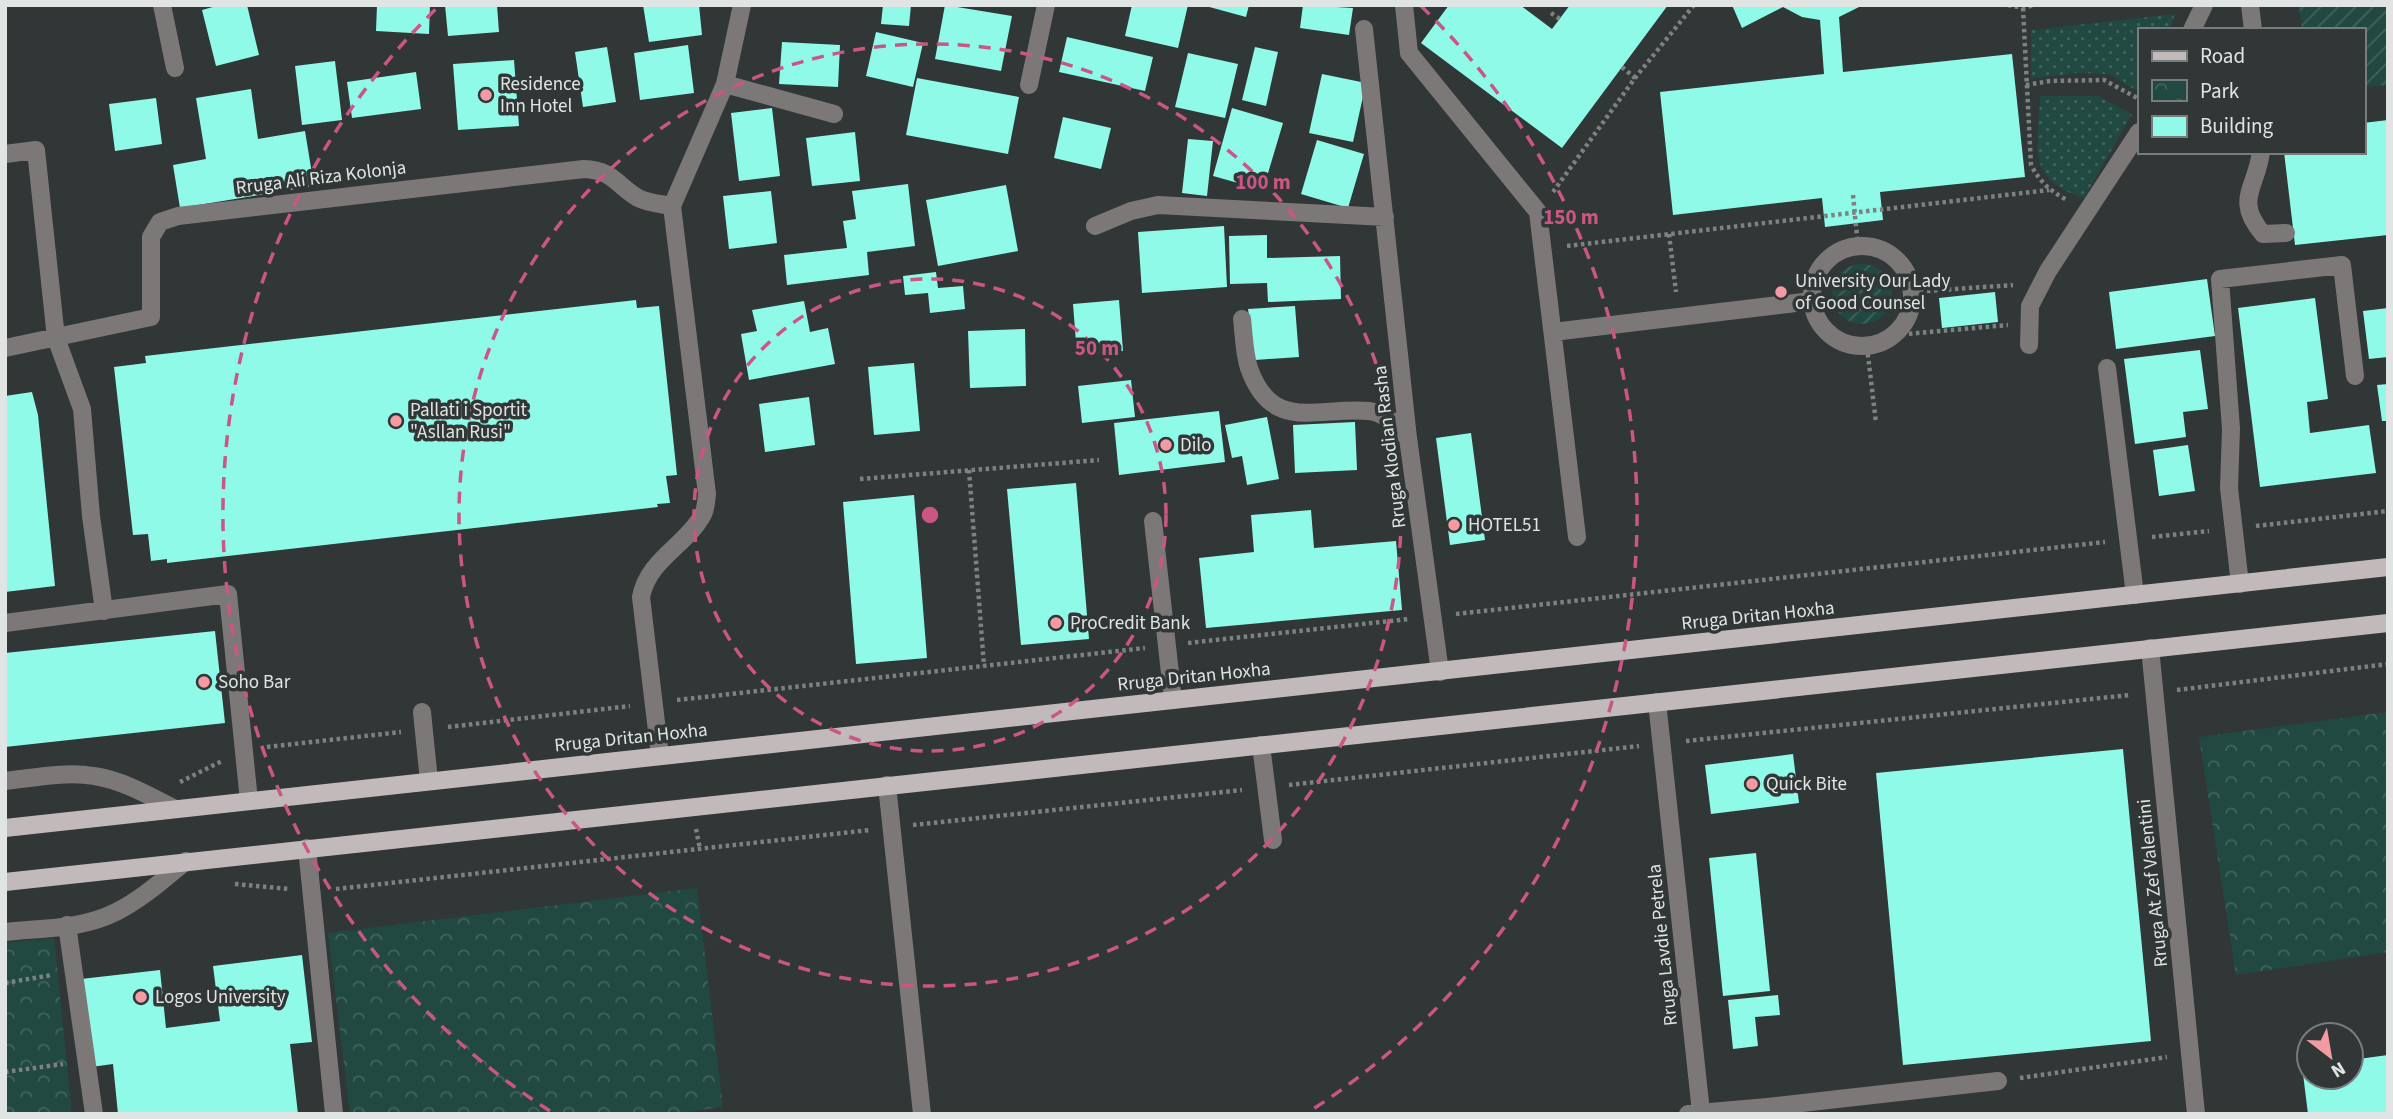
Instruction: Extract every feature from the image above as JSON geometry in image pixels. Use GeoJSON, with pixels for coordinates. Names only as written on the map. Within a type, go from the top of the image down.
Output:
{"type":"FeatureCollection","features":[{"type":"Feature","properties":{"kind":"main road","name":"Rruga Dritan Hoxha"},"geometry":{"type":"LineString","coordinates":[[5,828],[2388,567]]}},
{"type":"Feature","properties":{"kind":"main road"},"geometry":{"type":"LineString","coordinates":[[5,882],[2388,623]]}},
{"type":"Feature","properties":{"kind":"street"},"geometry":{"type":"LineString","coordinates":[[162,5],[175,68]]}},
{"type":"Feature","properties":{"kind":"street"},"geometry":{"type":"LineString","coordinates":[[660,756],[641,606],[644,585],[654,569],[703,516],[707,494],[672,206],[725,84],[742,5]]}},
{"type":"Feature","properties":{"kind":"street"},"geometry":{"type":"LineString","coordinates":[[1029,85],[1046,5]]}},
{"type":"Feature","properties":{"kind":"street"},"geometry":{"type":"LineString","coordinates":[[1404,5],[1409,53],[1538,212],[1577,537]]}},
{"type":"Feature","properties":{"kind":"street"},"geometry":{"type":"LineString","coordinates":[[2193,28],[2204,5]]}},
{"type":"Feature","properties":{"kind":"street"},"geometry":{"type":"LineString","coordinates":[[2250,5],[2253,28]]}},
{"type":"Feature","properties":{"kind":"street","name":"Rruga Klodian Rasha"},"geometry":{"type":"LineString","coordinates":[[1364,29],[1408,438],[1440,672]]}},
{"type":"Feature","properties":{"kind":"street"},"geometry":{"type":"LineString","coordinates":[[725,84],[834,114]]}},
{"type":"Feature","properties":{"kind":"street"},"geometry":{"type":"LineString","coordinates":[[2029,345],[2030,306],[2138,134]]}},
{"type":"Feature","properties":{"kind":"street"},"geometry":{"type":"LineString","coordinates":[[5,155],[36,150],[56,338],[82,409],[91,516],[104,611]]}},
{"type":"Feature","properties":{"kind":"street"},"geometry":{"type":"LineString","coordinates":[[2261,154],[2248,203],[2250,218],[2263,234],[2286,233]]}},
{"type":"Feature","properties":{"kind":"street","name":"Rruga Ali Riza Kolonja"},"geometry":{"type":"LineString","coordinates":[[56,338],[150,317],[151,237],[160,222],[178,216],[584,169],[599,170],[612,176],[639,198],[672,206]]}},
{"type":"Feature","properties":{"kind":"street"},"geometry":{"type":"LineString","coordinates":[[1095,226],[1131,211],[1158,205],[1385,217]]}},
{"type":"Feature","properties":{"kind":"street"},"geometry":{"type":"LineString","coordinates":[[1857,246],[1874,247],[1888,253],[1909,277],[1913,292],[1912,308],[1895,335],[1881,343],[1867,346],[1850,346],[1836,340],[1824,330],[1812,302],[1818,271],[1829,258],[1842,250],[1857,246]]}},
{"type":"Feature","properties":{"kind":"street"},"geometry":{"type":"LineString","coordinates":[[2240,584],[2229,488],[2231,429],[2220,279],[2342,265],[2355,376]]}},
{"type":"Feature","properties":{"kind":"street"},"geometry":{"type":"LineString","coordinates":[[1553,332],[1812,302]]}},
{"type":"Feature","properties":{"kind":"street"},"geometry":{"type":"LineString","coordinates":[[1242,319],[1248,365],[1257,385],[1276,406],[1284,411],[1305,414],[1370,411],[1392,420],[1408,438]]}},
{"type":"Feature","properties":{"kind":"street"},"geometry":{"type":"LineString","coordinates":[[5,348],[56,338]]}},
{"type":"Feature","properties":{"kind":"street"},"geometry":{"type":"LineString","coordinates":[[2107,368],[2136,595]]}},
{"type":"Feature","properties":{"kind":"street"},"geometry":{"type":"LineString","coordinates":[[1153,521],[1173,700]]}},
{"type":"Feature","properties":{"kind":"street"},"geometry":{"type":"LineString","coordinates":[[5,623],[228,594],[249,801]]}},
{"type":"Feature","properties":{"kind":"street","name":"Rruga At Zef Valentini"},"geometry":{"type":"LineString","coordinates":[[2151,648],[2196,1114]]}},
{"type":"Feature","properties":{"kind":"street","name":"Rruga Lavdie Petrela"},"geometry":{"type":"LineString","coordinates":[[1657,702],[1695,1113],[1767,1111],[1998,1081]]}},
{"type":"Feature","properties":{"kind":"street"},"geometry":{"type":"LineString","coordinates":[[423,721],[429,781]]}},
{"type":"Feature","properties":{"kind":"street"},"geometry":{"type":"LineString","coordinates":[[1261,745],[1273,840]]}},
{"type":"Feature","properties":{"kind":"street"},"geometry":{"type":"LineString","coordinates":[[5,781],[93,775],[127,786],[176,809]]}},
{"type":"Feature","properties":{"kind":"street"},"geometry":{"type":"LineString","coordinates":[[887,785],[922,1114]]}},
{"type":"Feature","properties":{"kind":"street"},"geometry":{"type":"LineString","coordinates":[[307,848],[334,1114]]}},
{"type":"Feature","properties":{"kind":"street"},"geometry":{"type":"LineString","coordinates":[[5,932],[86,923],[115,913],[139,899],[186,862]]}},
{"type":"Feature","properties":{"kind":"street"},"geometry":{"type":"LineString","coordinates":[[67,925],[94,1114]]}},
{"type":"Feature","properties":{"kind":"path"},"geometry":{"type":"LineString","coordinates":[[1538,212],[1635,78],[1694,5]]}},
{"type":"Feature","properties":{"kind":"path"},"geometry":{"type":"LineString","coordinates":[[2008,5],[2023,8],[2034,5]]}},
{"type":"Feature","properties":{"kind":"path"},"geometry":{"type":"LineString","coordinates":[[2023,8],[2031,165],[2049,190],[2087,212]]}},
{"type":"Feature","properties":{"kind":"path"},"geometry":{"type":"LineString","coordinates":[[1551,13],[1560,19]]}},
{"type":"Feature","properties":{"kind":"path"},"geometry":{"type":"LineString","coordinates":[[1622,67],[1635,78]]}},
{"type":"Feature","properties":{"kind":"path"},"geometry":{"type":"LineString","coordinates":[[2026,85],[2104,80],[2138,98]]}},
{"type":"Feature","properties":{"kind":"path"},"geometry":{"type":"LineString","coordinates":[[1543,249],[2049,190]]}},
{"type":"Feature","properties":{"kind":"path"},"geometry":{"type":"LineString","coordinates":[[1853,195],[1857,246]]}},
{"type":"Feature","properties":{"kind":"path"},"geometry":{"type":"LineString","coordinates":[[1669,234],[1679,317]]}},
{"type":"Feature","properties":{"kind":"path"},"geometry":{"type":"LineString","coordinates":[[1913,292],[2042,283]]}},
{"type":"Feature","properties":{"kind":"path"},"geometry":{"type":"LineString","coordinates":[[1895,335],[2029,323]]}},
{"type":"Feature","properties":{"kind":"path"},"geometry":{"type":"LineString","coordinates":[[1867,346],[1876,423]]}},
{"type":"Feature","properties":{"kind":"path"},"geometry":{"type":"LineString","coordinates":[[860,479],[1100,460]]}},
{"type":"Feature","properties":{"kind":"path"},"geometry":{"type":"LineString","coordinates":[[969,470],[984,666]]}},
{"type":"Feature","properties":{"kind":"path"},"geometry":{"type":"LineString","coordinates":[[244,749],[423,721],[654,704],[2388,511]]}},
{"type":"Feature","properties":{"kind":"path"},"geometry":{"type":"LineString","coordinates":[[312,891],[2155,693],[2388,664]]}},
{"type":"Feature","properties":{"kind":"path"},"geometry":{"type":"LineString","coordinates":[[5,983],[74,972]]}},
{"type":"Feature","properties":{"kind":"path"},"geometry":{"type":"LineString","coordinates":[[1998,1081],[2191,1054]]}},
{"type":"Feature","properties":{"kind":"path"},"geometry":{"type":"LineString","coordinates":[[5,1072],[87,1061]]}},
{"type":"Feature","properties":{"kind":"green space"},"geometry":{"type":"Polygon","coordinates":[[[2299,5],[2388,5],[2388,85],[2365,87],[2365,28],[2302,28],[2299,5]]]}},
{"type":"Feature","properties":{"kind":"green space"},"geometry":{"type":"Polygon","coordinates":[[[2175,14],[2170,28],[2138,28],[2138,91],[2108,74],[2076,73],[2031,79],[2031,30],[2175,14]]]}},
{"type":"Feature","properties":{"kind":"green space"},"geometry":{"type":"Polygon","coordinates":[[[2040,96],[2098,96],[2132,114],[2084,198],[2065,191],[2052,182],[2044,171],[2037,146],[2040,96]]]}},
{"type":"Feature","properties":{"kind":"green space"},"geometry":{"type":"Polygon","coordinates":[[[1862,264],[1879,269],[1887,277],[1892,294],[1887,311],[1879,319],[1862,324],[1845,319],[1837,311],[1832,294],[1837,277],[1845,269],[1862,264]]]}},
{"type":"Feature","properties":{"kind":"green space"},"geometry":{"type":"Polygon","coordinates":[[[2388,712],[2388,952],[2236,975],[2199,737],[2388,712]]]}},
{"type":"Feature","properties":{"kind":"green space"},"geometry":{"type":"Polygon","coordinates":[[[697,888],[723,1107],[668,1114],[350,1114],[328,933],[697,888]]]}},
{"type":"Feature","properties":{"kind":"green space"},"geometry":{"type":"Polygon","coordinates":[[[54,938],[72,1114],[5,1114],[5,943],[54,938]]]}},
{"type":"Feature","properties":{"kind":"building"},"geometry":{"type":"Polygon","coordinates":[[[220,5],[247,5],[259,55],[216,66],[202,10],[220,5]]]}},
{"type":"Feature","properties":{"kind":"building"},"geometry":{"type":"Polygon","coordinates":[[[377,5],[430,5],[429,34],[376,31],[377,5]]]}},
{"type":"Feature","properties":{"kind":"building"},"geometry":{"type":"Polygon","coordinates":[[[445,5],[497,5],[499,32],[448,36],[445,5]]]}},
{"type":"Feature","properties":{"kind":"building"},"geometry":{"type":"Polygon","coordinates":[[[643,5],[699,5],[702,35],[649,42],[643,5]]]}},
{"type":"Feature","properties":{"kind":"building"},"geometry":{"type":"Polygon","coordinates":[[[883,5],[911,5],[909,26],[881,24],[883,5]]]}},
{"type":"Feature","properties":{"kind":"building"},"geometry":{"type":"Polygon","coordinates":[[[945,5],[1012,16],[1001,71],[935,59],[945,5]]]}},
{"type":"Feature","properties":{"kind":"building"},"geometry":{"type":"Polygon","coordinates":[[[1132,5],[1188,5],[1178,48],[1125,36],[1132,5]]]}},
{"type":"Feature","properties":{"kind":"building"},"geometry":{"type":"Polygon","coordinates":[[[1202,5],[1249,5],[1246,17],[1202,5]]]}},
{"type":"Feature","properties":{"kind":"building"},"geometry":{"type":"Polygon","coordinates":[[[1303,5],[1353,8],[1349,35],[1300,28],[1303,5]]]}},
{"type":"Feature","properties":{"kind":"building"},"geometry":{"type":"Polygon","coordinates":[[[1449,5],[1520,5],[1552,29],[1570,5],[1668,5],[1562,148],[1421,43],[1449,5]]]}},
{"type":"Feature","properties":{"kind":"building"},"geometry":{"type":"Polygon","coordinates":[[[1732,5],[1863,5],[1839,17],[1843,72],[2012,54],[2025,177],[1880,192],[1883,220],[1825,227],[1822,198],[1673,215],[1660,92],[1824,74],[1820,20],[1802,17],[1783,7],[1742,28],[1732,5]]]}},
{"type":"Feature","properties":{"kind":"building"},"geometry":{"type":"Polygon","coordinates":[[[876,32],[923,43],[913,87],[866,76],[876,32]]]}},
{"type":"Feature","properties":{"kind":"building"},"geometry":{"type":"Polygon","coordinates":[[[1067,37],[1153,57],[1145,91],[1059,72],[1067,37]]]}},
{"type":"Feature","properties":{"kind":"building"},"geometry":{"type":"Polygon","coordinates":[[[782,42],[840,45],[838,87],[779,84],[782,42]]]}},
{"type":"Feature","properties":{"kind":"building"},"geometry":{"type":"Polygon","coordinates":[[[688,45],[694,93],[640,100],[634,53],[688,45]]]}},
{"type":"Feature","properties":{"kind":"building"},"geometry":{"type":"Polygon","coordinates":[[[607,47],[616,102],[583,107],[575,52],[607,47]]]}},
{"type":"Feature","properties":{"kind":"building"},"geometry":{"type":"Polygon","coordinates":[[[1255,47],[1278,52],[1266,106],[1242,100],[1255,47]]]}},
{"type":"Feature","properties":{"kind":"building"},"geometry":{"type":"Polygon","coordinates":[[[1188,53],[1238,64],[1225,118],[1175,107],[1188,53]]]}},
{"type":"Feature","properties":{"kind":"building","name":"Residence Inn Hotel"},"geometry":{"type":"Polygon","coordinates":[[[514,60],[519,126],[458,130],[453,64],[514,60]]]}},
{"type":"Feature","properties":{"kind":"building"},"geometry":{"type":"Polygon","coordinates":[[[335,61],[342,120],[302,125],[295,66],[335,61]]]}},
{"type":"Feature","properties":{"kind":"building"},"geometry":{"type":"Polygon","coordinates":[[[416,72],[421,109],[352,118],[347,82],[416,72]]]}},
{"type":"Feature","properties":{"kind":"building"},"geometry":{"type":"Polygon","coordinates":[[[1322,74],[1366,83],[1353,142],[1309,133],[1322,74]]]}},
{"type":"Feature","properties":{"kind":"building"},"geometry":{"type":"Polygon","coordinates":[[[917,78],[1019,97],[1008,154],[906,135],[917,78]]]}},
{"type":"Feature","properties":{"kind":"building"},"geometry":{"type":"Polygon","coordinates":[[[251,89],[258,139],[305,131],[314,186],[180,208],[173,165],[206,159],[196,98],[251,89]]]}},
{"type":"Feature","properties":{"kind":"building"},"geometry":{"type":"Polygon","coordinates":[[[156,98],[162,144],[115,151],[109,104],[156,98]]]}},
{"type":"Feature","properties":{"kind":"building"},"geometry":{"type":"Polygon","coordinates":[[[772,108],[780,176],[739,181],[731,113],[772,108]]]}},
{"type":"Feature","properties":{"kind":"building"},"geometry":{"type":"Polygon","coordinates":[[[1232,108],[1283,123],[1263,190],[1213,176],[1232,108]]]}},
{"type":"Feature","properties":{"kind":"building"},"geometry":{"type":"Polygon","coordinates":[[[1063,117],[1111,128],[1101,169],[1054,158],[1063,117]]]}},
{"type":"Feature","properties":{"kind":"building"},"geometry":{"type":"Polygon","coordinates":[[[2388,120],[2388,235],[2295,245],[2284,154],[2365,154],[2365,123],[2388,120]]]}},
{"type":"Feature","properties":{"kind":"building"},"geometry":{"type":"Polygon","coordinates":[[[855,132],[860,181],[812,186],[806,138],[855,132]]]}},
{"type":"Feature","properties":{"kind":"building"},"geometry":{"type":"Polygon","coordinates":[[[1188,139],[1213,141],[1207,196],[1182,193],[1188,139]]]}},
{"type":"Feature","properties":{"kind":"building"},"geometry":{"type":"Polygon","coordinates":[[[1317,140],[1364,154],[1348,208],[1301,194],[1317,140]]]}},
{"type":"Feature","properties":{"kind":"building"},"geometry":{"type":"Polygon","coordinates":[[[908,184],[915,246],[867,252],[869,275],[787,285],[784,255],[847,248],[843,221],[856,219],[852,191],[908,184]]]}},
{"type":"Feature","properties":{"kind":"building"},"geometry":{"type":"Polygon","coordinates":[[[1006,185],[1018,251],[938,266],[926,200],[1006,185]]]}},
{"type":"Feature","properties":{"kind":"building"},"geometry":{"type":"Polygon","coordinates":[[[771,191],[777,243],[729,249],[723,196],[771,191]]]}},
{"type":"Feature","properties":{"kind":"building"},"geometry":{"type":"Polygon","coordinates":[[[1224,226],[1227,287],[1142,293],[1138,232],[1224,226]]]}},
{"type":"Feature","properties":{"kind":"building"},"geometry":{"type":"Polygon","coordinates":[[[1267,235],[1267,258],[1340,256],[1341,299],[1268,302],[1267,283],[1230,284],[1229,236],[1267,235]]]}},
{"type":"Feature","properties":{"kind":"building"},"geometry":{"type":"Polygon","coordinates":[[[936,272],[938,288],[963,286],[965,309],[930,313],[928,293],[905,295],[903,276],[936,272]]]}},
{"type":"Feature","properties":{"kind":"building"},"geometry":{"type":"Polygon","coordinates":[[[2207,279],[2215,336],[2116,349],[2109,292],[2207,279]]]}},
{"type":"Feature","properties":{"kind":"building"},"geometry":{"type":"Polygon","coordinates":[[[1995,292],[1998,322],[1942,328],[1939,298],[1995,292]]]}},
{"type":"Feature","properties":{"kind":"building"},"geometry":{"type":"Polygon","coordinates":[[[2315,298],[2328,399],[2307,402],[2310,433],[2369,425],[2376,473],[2260,487],[2238,308],[2315,298]]]}},
{"type":"Feature","properties":{"kind":"building","name":"Pallati i Sportit \"Asllan Rusi\""},"geometry":{"type":"Polygon","coordinates":[[[636,300],[637,308],[659,306],[677,475],[666,476],[670,503],[657,504],[658,507],[167,563],[167,559],[151,561],[148,534],[133,535],[114,367],[146,363],[145,356],[636,300]]]}},
{"type":"Feature","properties":{"kind":"building"},"geometry":{"type":"Polygon","coordinates":[[[1119,300],[1123,351],[1077,355],[1073,304],[1119,300]]]}},
{"type":"Feature","properties":{"kind":"building"},"geometry":{"type":"Polygon","coordinates":[[[804,301],[810,332],[828,328],[835,364],[749,380],[741,334],[757,331],[752,310],[804,301]]]}},
{"type":"Feature","properties":{"kind":"building"},"geometry":{"type":"Polygon","coordinates":[[[1295,306],[1299,357],[1255,360],[1248,309],[1295,306]]]}},
{"type":"Feature","properties":{"kind":"building"},"geometry":{"type":"Polygon","coordinates":[[[2388,308],[2388,357],[2369,359],[2363,311],[2388,308]]]}},
{"type":"Feature","properties":{"kind":"building"},"geometry":{"type":"Polygon","coordinates":[[[1025,329],[1026,386],[970,388],[968,331],[1025,329]]]}},
{"type":"Feature","properties":{"kind":"building"},"geometry":{"type":"Polygon","coordinates":[[[2200,350],[2208,409],[2183,412],[2186,437],[2135,444],[2124,359],[2200,350]]]}},
{"type":"Feature","properties":{"kind":"building"},"geometry":{"type":"Polygon","coordinates":[[[914,363],[920,431],[874,435],[868,367],[914,363]]]}},
{"type":"Feature","properties":{"kind":"building"},"geometry":{"type":"Polygon","coordinates":[[[1131,380],[1135,417],[1082,423],[1078,386],[1131,380]]]}},
{"type":"Feature","properties":{"kind":"building"},"geometry":{"type":"Polygon","coordinates":[[[2388,384],[2388,421],[2382,421],[2377,385],[2388,384]]]}},
{"type":"Feature","properties":{"kind":"building"},"geometry":{"type":"Polygon","coordinates":[[[32,392],[38,415],[55,586],[5,592],[5,396],[32,392]]]}},
{"type":"Feature","properties":{"kind":"building"},"geometry":{"type":"Polygon","coordinates":[[[809,397],[815,445],[765,452],[759,404],[809,397]]]}},
{"type":"Feature","properties":{"kind":"building"},"geometry":{"type":"Polygon","coordinates":[[[1219,411],[1225,462],[1119,475],[1114,423],[1219,411]]]}},
{"type":"Feature","properties":{"kind":"building"},"geometry":{"type":"Polygon","coordinates":[[[1267,417],[1279,479],[1247,485],[1242,456],[1232,458],[1225,425],[1267,417]]]}},
{"type":"Feature","properties":{"kind":"building"},"geometry":{"type":"Polygon","coordinates":[[[1355,422],[1357,470],[1295,473],[1293,425],[1355,422]]]}},
{"type":"Feature","properties":{"kind":"building"},"geometry":{"type":"Polygon","coordinates":[[[1471,433],[1485,540],[1450,545],[1436,438],[1471,433]]]}},
{"type":"Feature","properties":{"kind":"building"},"geometry":{"type":"Polygon","coordinates":[[[2188,445],[2195,491],[2159,496],[2153,450],[2188,445]]]}},
{"type":"Feature","properties":{"kind":"building"},"geometry":{"type":"Polygon","coordinates":[[[1076,483],[1089,639],[1021,645],[1007,489],[1076,483]]]}},
{"type":"Feature","properties":{"kind":"building"},"geometry":{"type":"Polygon","coordinates":[[[914,495],[927,658],[856,664],[843,502],[914,495]]]}},
{"type":"Feature","properties":{"kind":"building"},"geometry":{"type":"Polygon","coordinates":[[[1311,510],[1314,548],[1396,541],[1402,610],[1206,628],[1199,558],[1254,552],[1251,515],[1311,510]]]}},
{"type":"Feature","properties":{"kind":"building"},"geometry":{"type":"Polygon","coordinates":[[[215,631],[225,723],[5,747],[5,653],[215,631]]]}},
{"type":"Feature","properties":{"kind":"building"},"geometry":{"type":"Polygon","coordinates":[[[2123,749],[2151,1041],[1903,1065],[1876,773],[2123,749]]]}},
{"type":"Feature","properties":{"kind":"building","name":"Quick Bite"},"geometry":{"type":"Polygon","coordinates":[[[1793,754],[1799,803],[1711,814],[1705,765],[1793,754]]]}},
{"type":"Feature","properties":{"kind":"building"},"geometry":{"type":"Polygon","coordinates":[[[1756,853],[1770,991],[1723,996],[1709,858],[1756,853]]]}},
{"type":"Feature","properties":{"kind":"building"},"geometry":{"type":"Polygon","coordinates":[[[302,955],[312,1042],[290,1044],[298,1114],[118,1114],[113,1064],[91,1067],[81,979],[160,970],[166,1028],[220,1021],[213,966],[302,955]]]}},
{"type":"Feature","properties":{"kind":"building"},"geometry":{"type":"Polygon","coordinates":[[[1778,995],[1780,1015],[1755,1017],[1758,1046],[1733,1049],[1728,1000],[1778,995]]]}},
{"type":"Feature","properties":{"kind":"building"},"geometry":{"type":"Polygon","coordinates":[[[2388,1055],[2388,1114],[2308,1114],[2305,1091],[2365,1091],[2365,1058],[2388,1055]]]}},
{"type":"Feature","properties":{"kind":"place","name":"Residence Inn Hotel"},"geometry":{"type":"Point","coordinates":[486,95]}},
{"type":"Feature","properties":{"kind":"place","name":"University Our Lady of Good Counsel"},"geometry":{"type":"Point","coordinates":[1781,292]}},
{"type":"Feature","properties":{"kind":"place","name":"Pallati i Sportit \"Asllan Rusi\""},"geometry":{"type":"Point","coordinates":[396,421]}},
{"type":"Feature","properties":{"kind":"place","name":"Dilo"},"geometry":{"type":"Point","coordinates":[1166,445]}},
{"type":"Feature","properties":{"kind":"place","name":"HOTEL51"},"geometry":{"type":"Point","coordinates":[1454,525]}},
{"type":"Feature","properties":{"kind":"place","name":"ProCredit Bank"},"geometry":{"type":"Point","coordinates":[1056,623]}},
{"type":"Feature","properties":{"kind":"place","name":"Soho Bar"},"geometry":{"type":"Point","coordinates":[204,682]}},
{"type":"Feature","properties":{"kind":"place","name":"Quick Bite"},"geometry":{"type":"Point","coordinates":[1752,784]}},
{"type":"Feature","properties":{"kind":"place","name":"Logos University"},"geometry":{"type":"Point","coordinates":[141,997]}}]}
